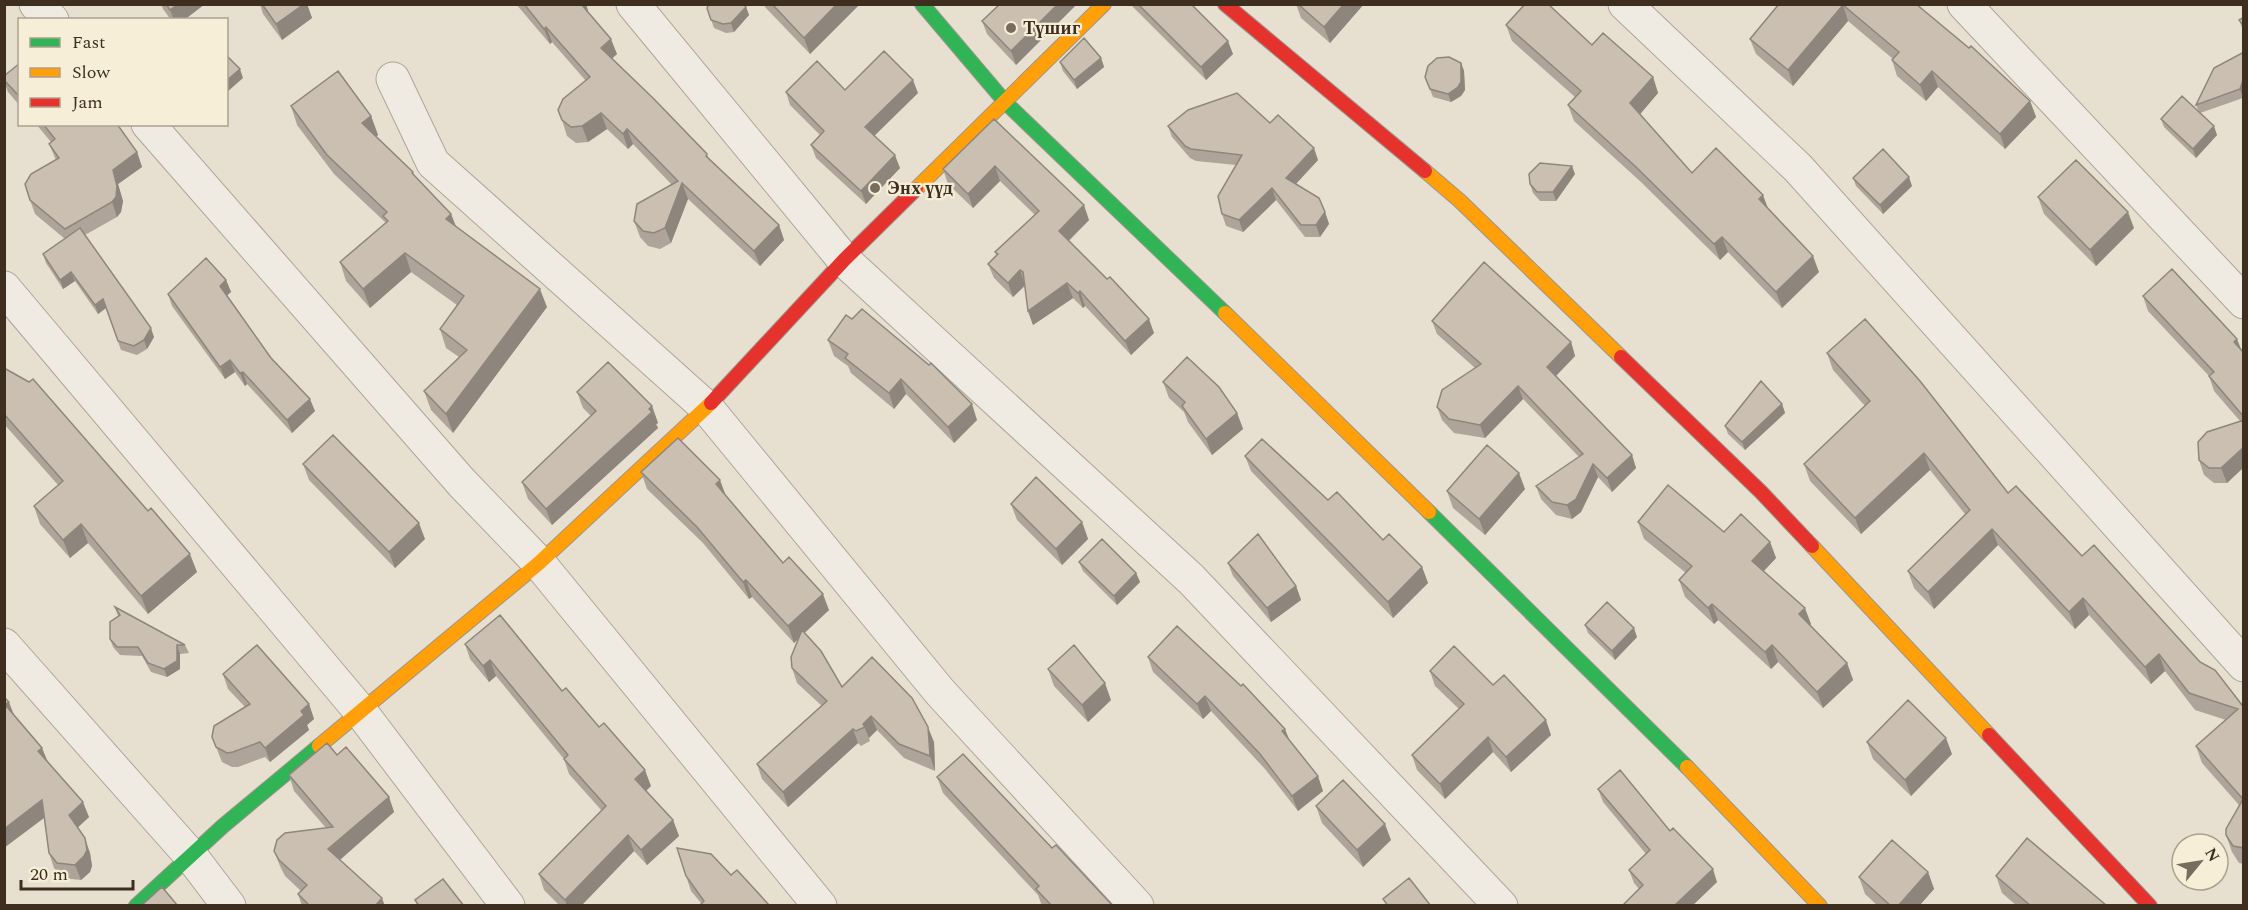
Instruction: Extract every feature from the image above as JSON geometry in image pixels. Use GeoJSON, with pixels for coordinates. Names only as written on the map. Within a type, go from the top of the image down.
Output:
{"type":"FeatureCollection","features":[{"type":"Feature","properties":{"kind":"street"},"geometry":{"type":"LineString","coordinates":[[633,4],[844,260],[1191,579],[1501,906]]}},
{"type":"Feature","properties":{"kind":"street"},"geometry":{"type":"LineString","coordinates":[[922,4],[1006,103],[1310,396],[1740,820],[1820,906]]}},
{"type":"Feature","properties":{"kind":"street"},"geometry":{"type":"LineString","coordinates":[[136,906],[223,826],[539,563],[707,408],[844,260],[1104,4]]}},
{"type":"Feature","properties":{"kind":"street"},"geometry":{"type":"LineString","coordinates":[[1225,4],[1460,201],[1753,483],[2150,906]]}},
{"type":"Feature","properties":{"kind":"street"},"geometry":{"type":"LineString","coordinates":[[1624,4],[1798,168],[2244,665]]}},
{"type":"Feature","properties":{"kind":"street"},"geometry":{"type":"LineString","coordinates":[[1964,4],[2244,302]]}},
{"type":"Feature","properties":{"kind":"street"},"geometry":{"type":"LineString","coordinates":[[393,79],[433,163],[707,408],[940,692],[1137,906]]}},
{"type":"Feature","properties":{"kind":"street"},"geometry":{"type":"LineString","coordinates":[[150,126],[462,483],[539,563],[820,906]]}},
{"type":"Feature","properties":{"kind":"street"},"geometry":{"type":"LineString","coordinates":[[4,288],[361,712],[508,906]]}},
{"type":"Feature","properties":{"kind":"street"},"geometry":{"type":"LineString","coordinates":[[4,645],[191,856],[229,906]]}},
{"type":"Feature","properties":{"kind":"building"},"geometry":{"type":"Polygon","coordinates":[[[166,4],[178,4],[170,10],[166,4]]]}},
{"type":"Feature","properties":{"kind":"building"},"geometry":{"type":"Polygon","coordinates":[[[262,4],[304,4],[276,24],[262,4]]]}},
{"type":"Feature","properties":{"kind":"building"},"geometry":{"type":"Polygon","coordinates":[[[524,4],[581,4],[611,39],[601,48],[653,98],[707,154],[706,156],[779,225],[754,251],[682,183],[665,228],[654,233],[643,231],[634,221],[637,204],[678,181],[627,129],[623,134],[601,113],[582,126],[571,127],[562,120],[558,110],[563,99],[590,77],[546,27],[544,29],[524,4]]]}},
{"type":"Feature","properties":{"kind":"building"},"geometry":{"type":"Polygon","coordinates":[[[709,4],[743,4],[746,7],[731,23],[723,24],[711,20],[707,8],[709,4]]]}},
{"type":"Feature","properties":{"kind":"building"},"geometry":{"type":"Polygon","coordinates":[[[772,4],[837,4],[804,38],[772,4]]]}},
{"type":"Feature","properties":{"kind":"building"},"geometry":{"type":"Polygon","coordinates":[[[1000,4],[1058,4],[1011,51],[982,21],[1000,4]]]}},
{"type":"Feature","properties":{"kind":"building"},"geometry":{"type":"Polygon","coordinates":[[[1138,4],[1191,4],[1228,41],[1201,67],[1138,4]]]}},
{"type":"Feature","properties":{"kind":"building"},"geometry":{"type":"Polygon","coordinates":[[[1298,4],[1344,4],[1324,27],[1298,4]]]}},
{"type":"Feature","properties":{"kind":"building"},"geometry":{"type":"Polygon","coordinates":[[[1525,4],[1548,4],[1592,45],[1603,33],[1653,77],[1630,103],[1692,173],[1716,148],[1763,195],[1759,199],[1813,256],[1776,292],[1722,237],[1714,244],[1636,167],[1568,105],[1581,91],[1506,25],[1525,4]]]}},
{"type":"Feature","properties":{"kind":"building"},"geometry":{"type":"Polygon","coordinates":[[[1779,4],[1916,4],[1969,48],[1971,46],[2030,101],[2000,134],[1932,71],[1920,85],[1892,60],[1899,52],[1843,5],[1788,70],[1750,39],[1779,4]]]}},
{"type":"Feature","properties":{"kind":"building"},"geometry":{"type":"Polygon","coordinates":[[[1084,38],[1101,58],[1074,80],[1060,62],[1084,38]]]}},
{"type":"Feature","properties":{"kind":"building"},"geometry":{"type":"Polygon","coordinates":[[[884,51],[913,80],[865,127],[895,155],[861,191],[811,145],[824,131],[786,92],[817,61],[845,90],[884,51]]]}},
{"type":"Feature","properties":{"kind":"building"},"geometry":{"type":"Polygon","coordinates":[[[2244,52],[2244,77],[2240,89],[2196,105],[2214,68],[2244,52]]]}},
{"type":"Feature","properties":{"kind":"building"},"geometry":{"type":"Polygon","coordinates":[[[228,57],[240,69],[228,79],[228,57]]]}},
{"type":"Feature","properties":{"kind":"building"},"geometry":{"type":"Polygon","coordinates":[[[1449,57],[1461,63],[1461,82],[1448,94],[1430,89],[1425,77],[1428,66],[1437,58],[1449,57]]]}},
{"type":"Feature","properties":{"kind":"building"},"geometry":{"type":"Polygon","coordinates":[[[18,65],[18,95],[4,80],[4,76],[18,65]]]}},
{"type":"Feature","properties":{"kind":"building"},"geometry":{"type":"Polygon","coordinates":[[[338,71],[371,116],[362,123],[413,172],[451,214],[446,219],[540,289],[446,414],[424,391],[467,350],[440,329],[464,296],[405,253],[363,289],[340,262],[388,221],[383,216],[387,212],[327,155],[291,106],[338,71]]]}},
{"type":"Feature","properties":{"kind":"building"},"geometry":{"type":"Polygon","coordinates":[[[1237,93],[1270,123],[1278,115],[1314,148],[1286,178],[1319,198],[1325,212],[1316,225],[1301,225],[1272,188],[1239,220],[1222,214],[1218,196],[1242,155],[1191,149],[1185,146],[1168,126],[1188,110],[1237,93]]]}},
{"type":"Feature","properties":{"kind":"building"},"geometry":{"type":"Polygon","coordinates":[[[2182,96],[2214,126],[2193,149],[2161,119],[2182,96]]]}},
{"type":"Feature","properties":{"kind":"building"},"geometry":{"type":"Polygon","coordinates":[[[994,119],[1084,205],[1059,231],[1107,279],[1110,277],[1149,319],[1125,341],[1080,291],[1078,293],[1067,283],[1028,311],[1023,272],[1020,270],[1008,283],[988,264],[998,254],[995,252],[1039,211],[995,166],[968,194],[943,169],[994,119]]]}},
{"type":"Feature","properties":{"kind":"building"},"geometry":{"type":"Polygon","coordinates":[[[45,126],[118,126],[137,152],[113,170],[117,186],[116,197],[112,202],[65,229],[30,200],[25,184],[31,174],[59,158],[49,144],[55,139],[45,126]]]}},
{"type":"Feature","properties":{"kind":"building"},"geometry":{"type":"Polygon","coordinates":[[[1883,149],[1909,177],[1880,205],[1853,178],[1883,149]]]}},
{"type":"Feature","properties":{"kind":"building"},"geometry":{"type":"Polygon","coordinates":[[[2076,160],[2128,212],[2090,250],[2038,197],[2076,160]]]}},
{"type":"Feature","properties":{"kind":"building"},"geometry":{"type":"Polygon","coordinates":[[[1540,163],[1572,166],[1553,192],[1537,192],[1530,184],[1529,174],[1540,163]]]}},
{"type":"Feature","properties":{"kind":"building"},"geometry":{"type":"Polygon","coordinates":[[[80,228],[151,328],[144,340],[134,346],[118,341],[103,299],[95,305],[71,272],[60,280],[43,254],[80,228]]]}},
{"type":"Feature","properties":{"kind":"building"},"geometry":{"type":"Polygon","coordinates":[[[206,258],[226,280],[220,286],[271,358],[310,399],[287,420],[230,360],[220,367],[168,294],[206,258]]]}},
{"type":"Feature","properties":{"kind":"building"},"geometry":{"type":"Polygon","coordinates":[[[1484,262],[1571,342],[1547,367],[1632,455],[1607,478],[1593,464],[1576,499],[1567,505],[1552,502],[1536,486],[1583,454],[1518,386],[1480,425],[1449,419],[1437,407],[1442,390],[1481,364],[1432,321],[1484,262]]]}},
{"type":"Feature","properties":{"kind":"building"},"geometry":{"type":"Polygon","coordinates":[[[2172,269],[2237,339],[2234,342],[2244,353],[2244,417],[2209,376],[2214,372],[2143,296],[2172,269]]]}},
{"type":"Feature","properties":{"kind":"building"},"geometry":{"type":"Polygon","coordinates":[[[862,309],[929,365],[931,363],[972,404],[948,427],[901,379],[889,393],[845,358],[848,354],[828,340],[846,315],[852,319],[862,309]]]}},
{"type":"Feature","properties":{"kind":"building"},"geometry":{"type":"Polygon","coordinates":[[[1865,319],[1920,381],[2008,493],[2016,486],[2082,556],[2094,545],[2200,662],[2215,670],[2242,705],[2244,704],[2244,848],[2233,846],[2230,841],[2230,832],[2226,832],[2243,799],[2196,746],[2238,709],[2189,693],[2159,654],[2145,667],[2083,598],[2069,612],[1992,529],[1928,592],[1908,571],[1970,510],[1924,453],[1855,518],[1804,464],[1870,401],[1827,353],[1865,319]]]}},
{"type":"Feature","properties":{"kind":"building"},"geometry":{"type":"Polygon","coordinates":[[[1187,357],[1219,387],[1237,413],[1206,439],[1182,406],[1185,402],[1163,382],[1187,357]]]}},
{"type":"Feature","properties":{"kind":"building"},"geometry":{"type":"Polygon","coordinates":[[[608,362],[652,406],[649,409],[652,412],[546,509],[522,482],[596,411],[577,392],[608,362]]]}},
{"type":"Feature","properties":{"kind":"building"},"geometry":{"type":"Polygon","coordinates":[[[4,368],[29,382],[33,379],[148,511],[151,508],[190,554],[141,596],[81,524],[63,540],[34,506],[63,481],[4,414],[4,368]]]}},
{"type":"Feature","properties":{"kind":"building"},"geometry":{"type":"Polygon","coordinates":[[[1761,381],[1782,404],[1742,442],[1725,426],[1761,381]]]}},
{"type":"Feature","properties":{"kind":"building"},"geometry":{"type":"Polygon","coordinates":[[[2244,420],[2244,447],[2221,468],[2209,468],[2199,460],[2198,442],[2207,432],[2244,420]]]}},
{"type":"Feature","properties":{"kind":"building"},"geometry":{"type":"Polygon","coordinates":[[[333,435],[419,523],[389,552],[303,464],[333,435]]]}},
{"type":"Feature","properties":{"kind":"building"},"geometry":{"type":"Polygon","coordinates":[[[678,438],[720,480],[716,484],[783,563],[789,557],[823,594],[788,626],[746,580],[743,582],[697,527],[641,472],[678,438]]]}},
{"type":"Feature","properties":{"kind":"building"},"geometry":{"type":"Polygon","coordinates":[[[1262,439],[1328,500],[1337,492],[1383,540],[1389,534],[1422,567],[1388,602],[1245,456],[1262,439]]]}},
{"type":"Feature","properties":{"kind":"building"},"geometry":{"type":"Polygon","coordinates":[[[1487,445],[1519,473],[1479,519],[1447,491],[1487,445]]]}},
{"type":"Feature","properties":{"kind":"building"},"geometry":{"type":"Polygon","coordinates":[[[1036,477],[1082,522],[1056,549],[1011,504],[1036,477]]]}},
{"type":"Feature","properties":{"kind":"building"},"geometry":{"type":"Polygon","coordinates":[[[1668,485],[1724,532],[1741,514],[1770,542],[1752,561],[1805,608],[1799,614],[1847,663],[1817,692],[1772,645],[1765,652],[1712,604],[1708,608],[1679,580],[1692,566],[1638,522],[1668,485]]]}},
{"type":"Feature","properties":{"kind":"building"},"geometry":{"type":"Polygon","coordinates":[[[1258,534],[1296,586],[1267,608],[1228,563],[1258,534]]]}},
{"type":"Feature","properties":{"kind":"building"},"geometry":{"type":"Polygon","coordinates":[[[1102,539],[1136,573],[1114,596],[1079,562],[1102,539]]]}},
{"type":"Feature","properties":{"kind":"building"},"geometry":{"type":"Polygon","coordinates":[[[1607,602],[1634,628],[1612,651],[1585,625],[1607,602]]]}},
{"type":"Feature","properties":{"kind":"building"},"geometry":{"type":"Polygon","coordinates":[[[115,607],[185,645],[177,645],[177,661],[164,669],[148,663],[138,647],[117,647],[110,639],[110,622],[120,615],[115,607]]]}},
{"type":"Feature","properties":{"kind":"building"},"geometry":{"type":"Polygon","coordinates":[[[500,615],[562,691],[566,688],[599,727],[604,723],[645,770],[635,779],[673,820],[641,850],[628,835],[565,900],[539,874],[606,806],[564,759],[568,755],[490,660],[483,666],[465,644],[500,615]]]}},
{"type":"Feature","properties":{"kind":"building"},"geometry":{"type":"Polygon","coordinates":[[[1177,626],[1241,686],[1243,684],[1285,729],[1282,731],[1318,776],[1292,796],[1260,754],[1205,696],[1197,704],[1148,657],[1177,626]]]}},
{"type":"Feature","properties":{"kind":"building"},"geometry":{"type":"Polygon","coordinates":[[[802,630],[821,651],[842,687],[872,657],[912,698],[928,727],[930,756],[899,744],[871,716],[863,724],[865,727],[856,731],[853,729],[783,792],[757,764],[827,701],[792,668],[791,657],[802,630]]]}},
{"type":"Feature","properties":{"kind":"building"},"geometry":{"type":"Polygon","coordinates":[[[257,645],[309,704],[301,711],[304,715],[265,748],[260,742],[227,753],[216,747],[212,737],[214,726],[250,704],[223,674],[257,645]]]}},
{"type":"Feature","properties":{"kind":"building"},"geometry":{"type":"Polygon","coordinates":[[[1074,645],[1105,683],[1082,705],[1048,669],[1074,645]]]}},
{"type":"Feature","properties":{"kind":"building"},"geometry":{"type":"Polygon","coordinates":[[[1454,646],[1493,685],[1504,675],[1546,720],[1506,757],[1488,737],[1440,784],[1412,755],[1464,704],[1430,671],[1454,646]]]}},
{"type":"Feature","properties":{"kind":"building"},"geometry":{"type":"Polygon","coordinates":[[[1908,700],[1946,738],[1905,780],[1867,742],[1908,700]]]}},
{"type":"Feature","properties":{"kind":"building"},"geometry":{"type":"Polygon","coordinates":[[[7,707],[42,748],[38,751],[83,802],[69,815],[85,838],[87,850],[75,865],[57,863],[49,853],[42,800],[4,829],[4,709],[7,707]]]}},
{"type":"Feature","properties":{"kind":"building"},"geometry":{"type":"Polygon","coordinates":[[[327,743],[337,755],[346,747],[389,797],[328,849],[382,898],[375,906],[310,906],[298,894],[307,885],[279,860],[274,851],[277,840],[285,833],[333,827],[289,775],[327,743]]]}},
{"type":"Feature","properties":{"kind":"building"},"geometry":{"type":"Polygon","coordinates":[[[963,754],[1052,848],[1056,845],[1113,906],[1052,906],[1036,889],[1039,886],[937,777],[963,754]]]}},
{"type":"Feature","properties":{"kind":"building"},"geometry":{"type":"Polygon","coordinates":[[[1620,770],[1670,831],[1673,828],[1713,869],[1674,906],[1622,906],[1643,885],[1629,870],[1650,850],[1598,789],[1620,770]]]}},
{"type":"Feature","properties":{"kind":"building"},"geometry":{"type":"Polygon","coordinates":[[[1343,780],[1385,824],[1357,850],[1316,806],[1343,780]]]}},
{"type":"Feature","properties":{"kind":"building"},"geometry":{"type":"Polygon","coordinates":[[[2027,838],[2107,906],[2031,906],[1996,876],[2027,838]]]}},
{"type":"Feature","properties":{"kind":"building"},"geometry":{"type":"Polygon","coordinates":[[[1892,840],[1928,872],[1898,906],[1891,906],[1859,877],[1892,840]]]}},
{"type":"Feature","properties":{"kind":"building"},"geometry":{"type":"Polygon","coordinates":[[[677,848],[711,854],[731,875],[737,870],[770,906],[699,906],[704,901],[686,876],[677,848]]]}},
{"type":"Feature","properties":{"kind":"building"},"geometry":{"type":"Polygon","coordinates":[[[1409,878],[1431,906],[1388,906],[1383,899],[1409,878]]]}},
{"type":"Feature","properties":{"kind":"building"},"geometry":{"type":"Polygon","coordinates":[[[443,879],[464,906],[419,906],[415,900],[443,879]]]}},
{"type":"Feature","properties":{"kind":"building"},"geometry":{"type":"Polygon","coordinates":[[[162,887],[178,906],[141,906],[162,887]]]}},
{"type":"Feature","properties":{"kind":"traffic: fast"},"geometry":{"type":"LineString","coordinates":[[922,4],[1006,103],[1225,313]]}},
{"type":"Feature","properties":{"kind":"traffic: fast"},"geometry":{"type":"LineString","coordinates":[[1429,512],[1687,767]]}},
{"type":"Feature","properties":{"kind":"traffic: fast"},"geometry":{"type":"LineString","coordinates":[[136,906],[223,826],[319,746]]}},
{"type":"Feature","properties":{"kind":"traffic: slow"},"geometry":{"type":"LineString","coordinates":[[916,189],[1104,4]]}},
{"type":"Feature","properties":{"kind":"traffic: slow"},"geometry":{"type":"LineString","coordinates":[[1425,171],[1460,201],[1621,357]]}},
{"type":"Feature","properties":{"kind":"traffic: slow"},"geometry":{"type":"LineString","coordinates":[[1225,313],[1429,512]]}},
{"type":"Feature","properties":{"kind":"traffic: slow"},"geometry":{"type":"LineString","coordinates":[[319,746],[539,563],[711,403]]}},
{"type":"Feature","properties":{"kind":"traffic: slow"},"geometry":{"type":"LineString","coordinates":[[1812,546],[1989,735]]}},
{"type":"Feature","properties":{"kind":"traffic: slow"},"geometry":{"type":"LineString","coordinates":[[1687,767],[1820,906]]}},
{"type":"Feature","properties":{"kind":"traffic: jam"},"geometry":{"type":"LineString","coordinates":[[1225,4],[1425,171]]}},
{"type":"Feature","properties":{"kind":"traffic: jam"},"geometry":{"type":"LineString","coordinates":[[711,403],[844,260],[916,189]]}},
{"type":"Feature","properties":{"kind":"traffic: jam"},"geometry":{"type":"LineString","coordinates":[[1621,357],[1761,492],[1812,546]]}},
{"type":"Feature","properties":{"kind":"traffic: jam"},"geometry":{"type":"LineString","coordinates":[[1989,735],[2150,906]]}},
{"type":"Feature","properties":{"kind":"place","name":"Түшиг"},"geometry":{"type":"Point","coordinates":[1011,28]}},
{"type":"Feature","properties":{"kind":"place","name":"Энх үүд"},"geometry":{"type":"Point","coordinates":[875,188]}}]}
